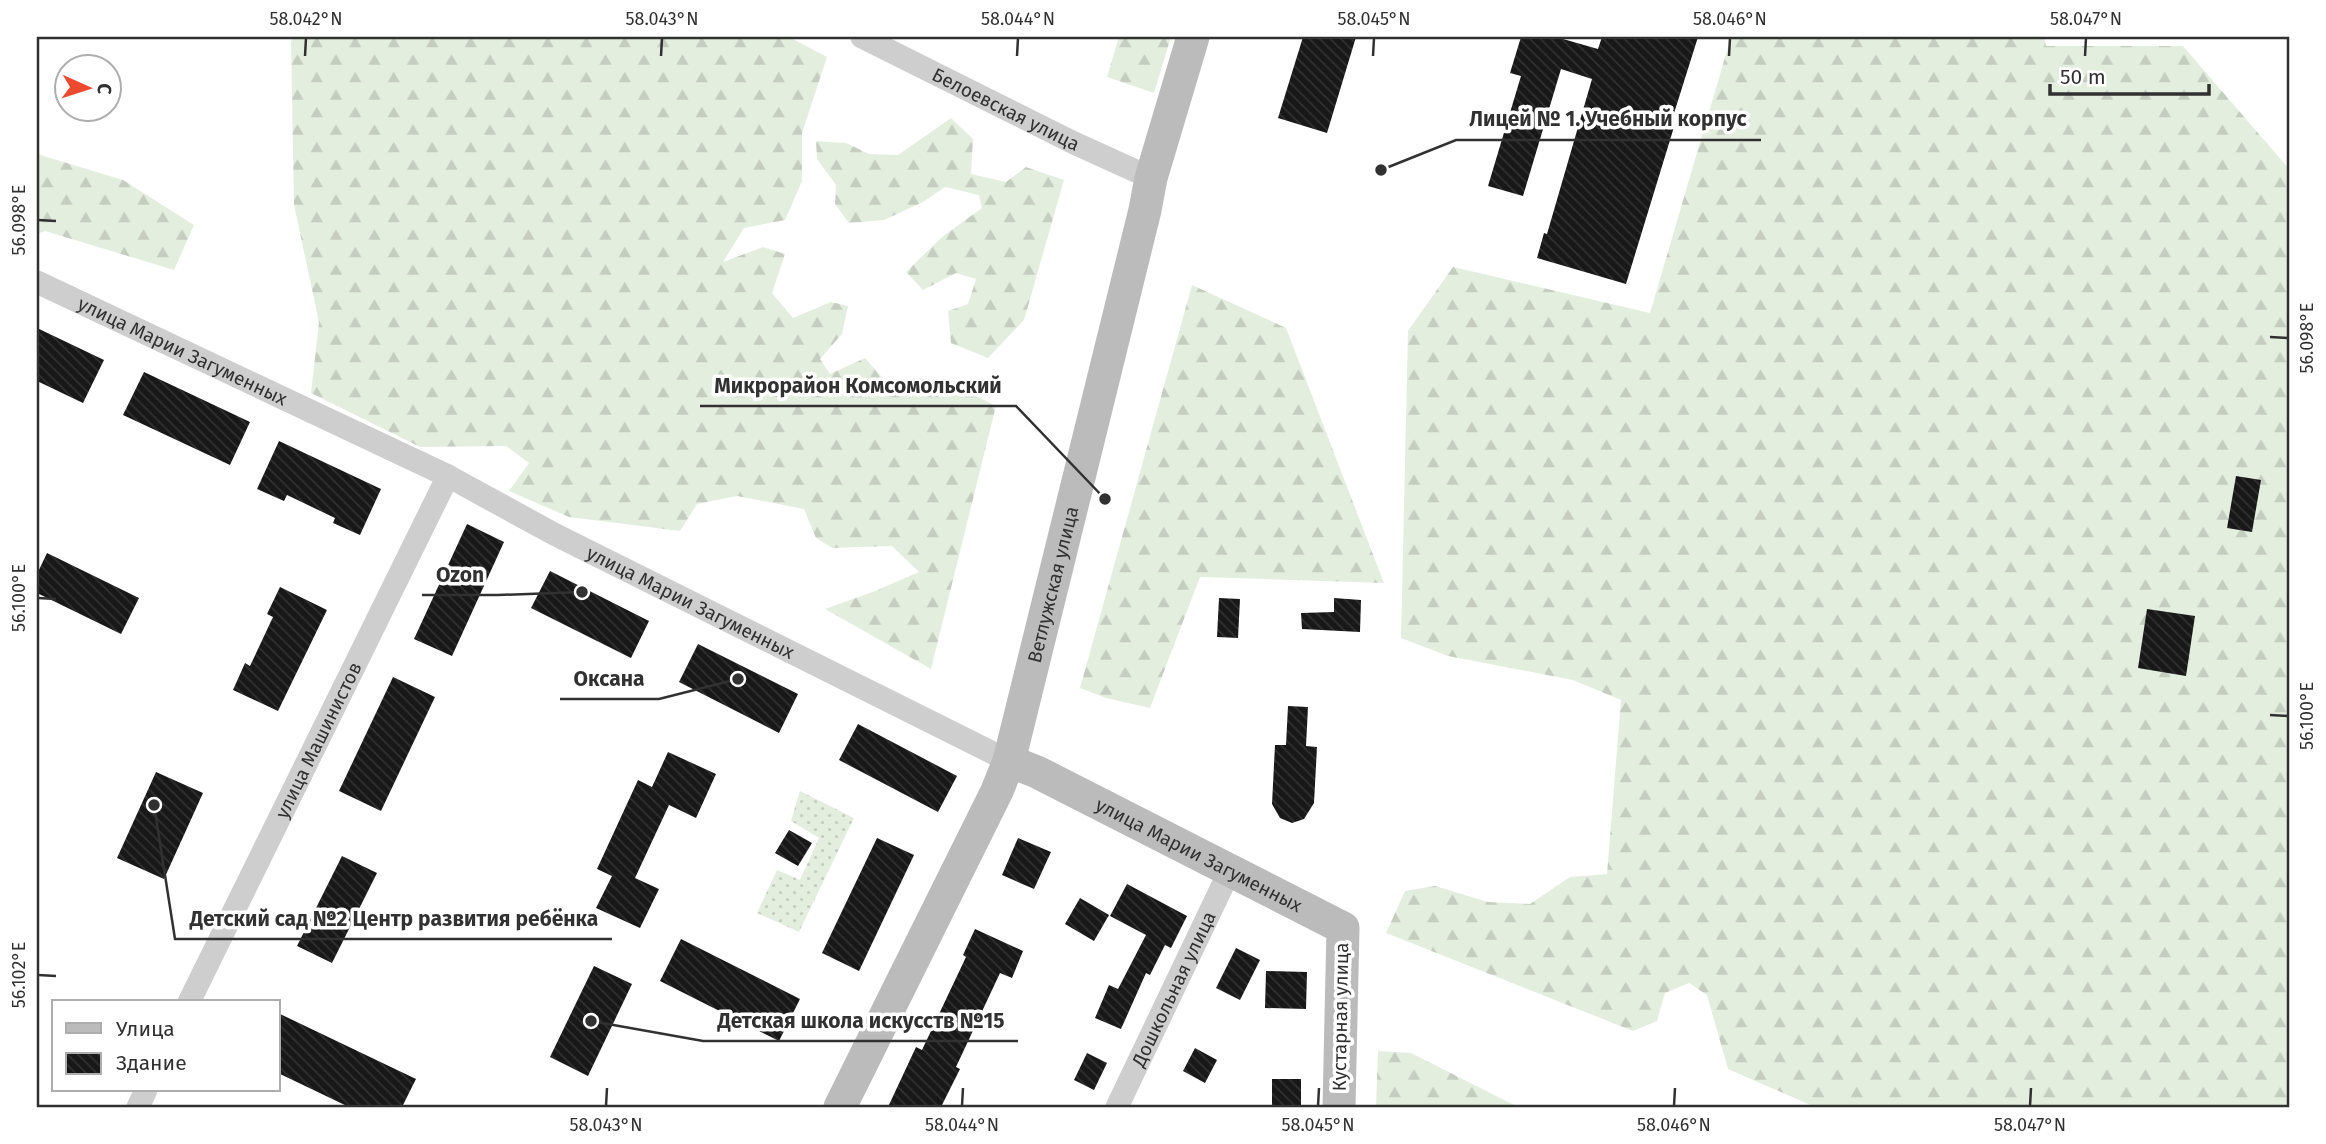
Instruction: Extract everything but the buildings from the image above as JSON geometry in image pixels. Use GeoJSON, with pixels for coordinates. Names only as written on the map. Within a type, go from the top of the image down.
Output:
{"type":"FeatureCollection","features":[{"type":"Feature","properties":{"kind":"main road","name":"Ветлужская улица"},"geometry":{"type":"LineString","coordinates":[[840,1107],[997,791],[1009,761],[1151,178],[1193,37]]}},
{"type":"Feature","properties":{"kind":"main road","name":"улица Марии Загуменных"},"geometry":{"type":"LineString","coordinates":[[1009,761],[1037,772],[1342,928]]}},
{"type":"Feature","properties":{"kind":"main road","name":"Кустарная улица"},"geometry":{"type":"LineString","coordinates":[[1339,1107],[1342,928]]}},
{"type":"Feature","properties":{"kind":"street","name":"Белоевская улица"},"geometry":{"type":"LineString","coordinates":[[862,37],[1072,142],[1151,178]]}},
{"type":"Feature","properties":{"kind":"street","name":"улица Марии Загуменных"},"geometry":{"type":"LineString","coordinates":[[37,282],[448,476],[554,534],[1009,761]]}},
{"type":"Feature","properties":{"kind":"street","name":"улица Машинистов"},"geometry":{"type":"LineString","coordinates":[[190,1000],[448,476]]}},
{"type":"Feature","properties":{"kind":"street","name":"Дошкольная улица"},"geometry":{"type":"LineString","coordinates":[[1117,1107],[1230,870]]}},
{"type":"Feature","properties":{"kind":"green space"},"geometry":{"type":"Polygon","coordinates":[[[293,37],[789,37],[827,57],[802,133],[802,181],[785,220],[744,228],[723,262],[763,247],[785,254],[772,293],[793,318],[831,302],[848,306],[842,334],[820,359],[830,374],[865,358],[895,392],[951,383],[996,406],[931,669],[825,609],[919,572],[892,546],[832,548],[816,538],[804,509],[737,496],[697,504],[680,531],[569,517],[509,491],[529,463],[506,446],[420,447],[311,393],[319,322],[294,205],[293,37]]]}},
{"type":"Feature","properties":{"kind":"green space"},"geometry":{"type":"Polygon","coordinates":[[[1119,37],[1171,37],[1154,93],[1107,77],[1119,37]]]}},
{"type":"Feature","properties":{"kind":"green space"},"geometry":{"type":"Polygon","coordinates":[[[1731,37],[2044,37],[2046,46],[2183,46],[2289,169],[2289,1107],[1815,1107],[1728,1069],[1707,995],[1689,983],[1665,993],[1657,1021],[1633,1031],[1386,933],[1405,891],[1435,886],[1488,902],[1530,904],[1570,877],[1607,874],[1621,700],[1573,680],[1448,656],[1401,638],[1408,331],[1453,267],[1650,313],[1731,37]]]}},
{"type":"Feature","properties":{"kind":"green space"},"geometry":{"type":"Polygon","coordinates":[[[951,118],[973,139],[971,174],[1006,182],[1026,167],[1064,180],[1024,320],[988,358],[951,343],[948,311],[968,304],[976,279],[956,273],[923,290],[906,272],[942,237],[982,208],[979,195],[945,187],[923,202],[884,220],[849,223],[835,204],[836,185],[817,159],[816,141],[846,143],[869,154],[898,155],[951,118]]]}},
{"type":"Feature","properties":{"kind":"green space"},"geometry":{"type":"Polygon","coordinates":[[[37,154],[123,180],[194,225],[174,270],[45,231],[37,234],[37,154]]]}},
{"type":"Feature","properties":{"kind":"green space"},"geometry":{"type":"Polygon","coordinates":[[[1192,285],[1286,328],[1384,583],[1200,577],[1150,708],[1106,698],[1080,688],[1192,285]]]}},
{"type":"Feature","properties":{"kind":"green space"},"geometry":{"type":"Polygon","coordinates":[[[800,791],[854,818],[799,932],[757,913],[777,870],[800,880],[819,838],[791,821],[800,791]]]}},
{"type":"Feature","properties":{"kind":"green space"},"geometry":{"type":"Polygon","coordinates":[[[1378,1051],[1411,1053],[1518,1107],[1376,1107],[1378,1051]]]}},
{"type":"Feature","properties":{"kind":"place","name":"Лицей № 1. Учебный корпус"},"geometry":{"type":"Point","coordinates":[1381,170]}},
{"type":"Feature","properties":{"kind":"place","name":"Микрорайон Комсомольский"},"geometry":{"type":"Point","coordinates":[1105,499]}},
{"type":"Feature","properties":{"kind":"place","name":"Ozon"},"geometry":{"type":"Point","coordinates":[582,592]}},
{"type":"Feature","properties":{"kind":"place","name":"Оксана"},"geometry":{"type":"Point","coordinates":[738,679]}},
{"type":"Feature","properties":{"kind":"place","name":"Детский сад №2 Центр развития ребёнка"},"geometry":{"type":"Point","coordinates":[154,805]}},
{"type":"Feature","properties":{"kind":"place","name":"Детская школа искусств №15"},"geometry":{"type":"Point","coordinates":[591,1021]}}]}
